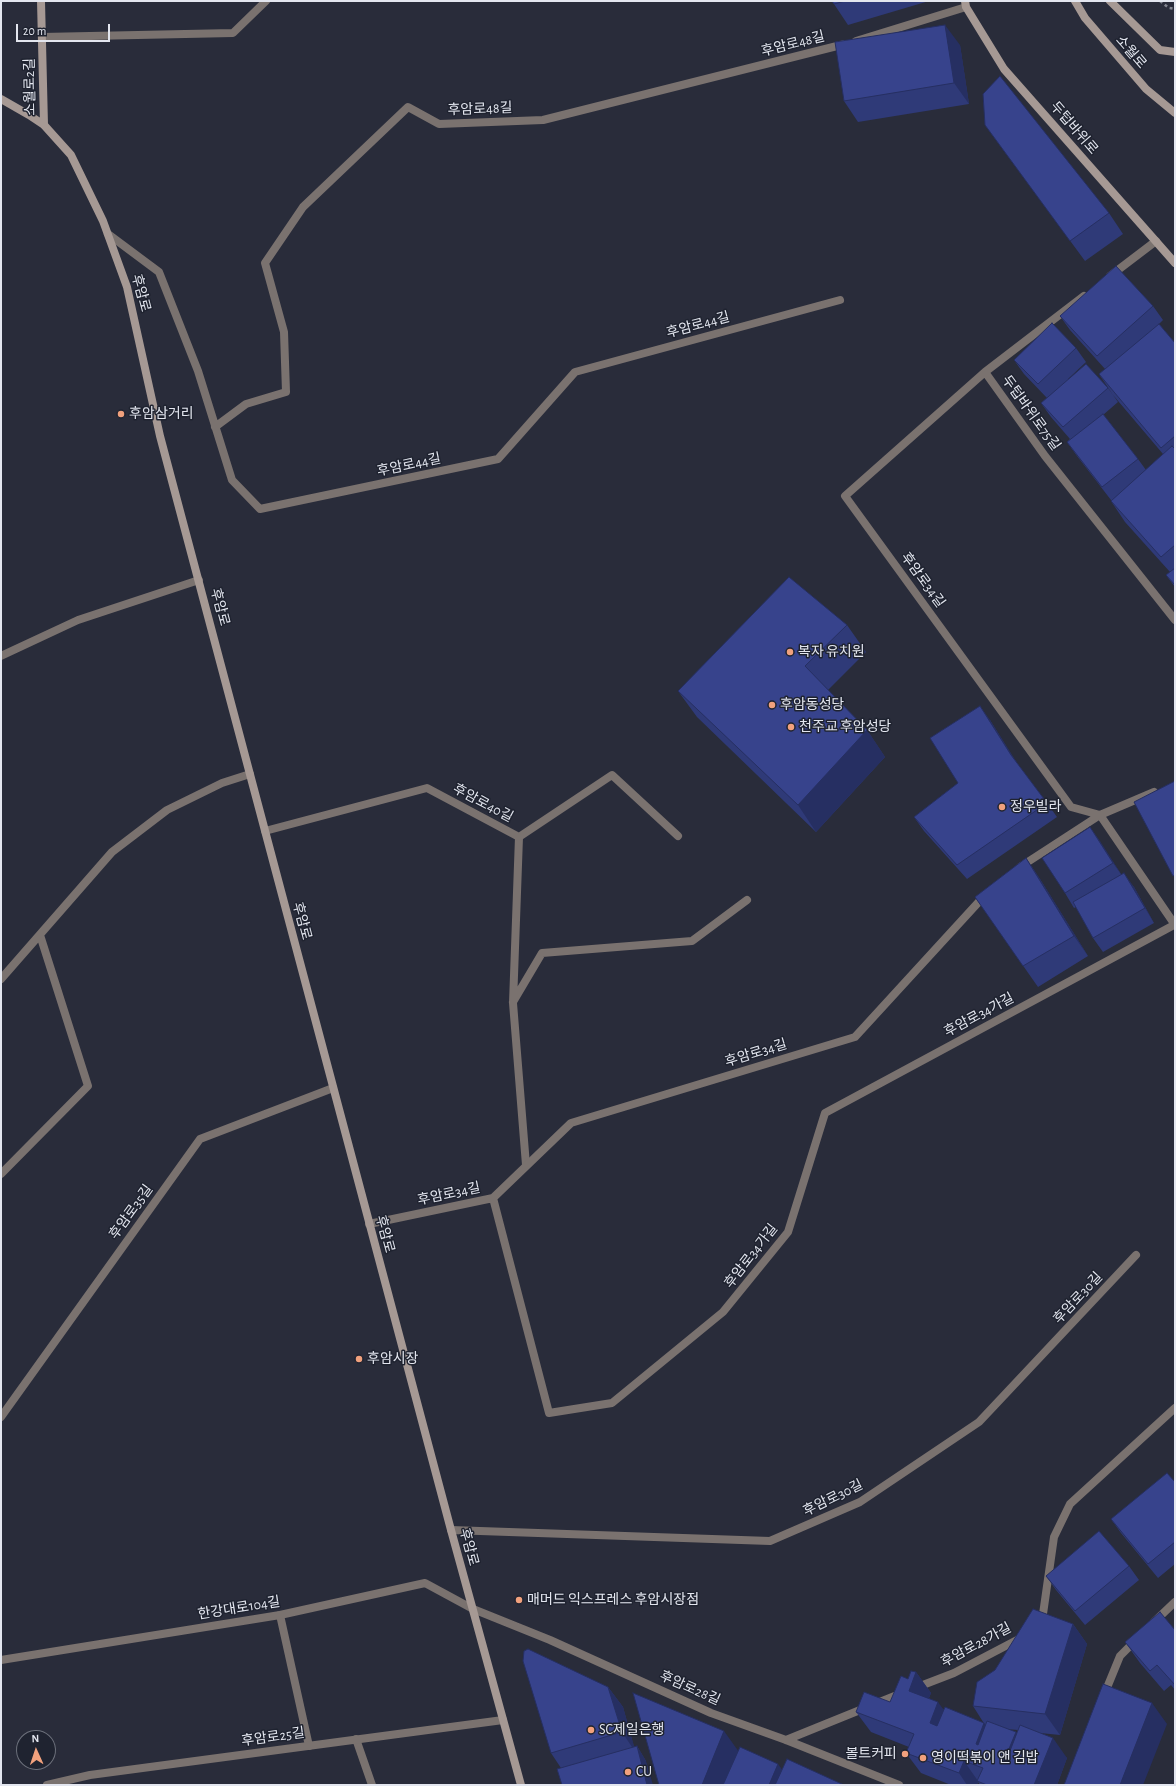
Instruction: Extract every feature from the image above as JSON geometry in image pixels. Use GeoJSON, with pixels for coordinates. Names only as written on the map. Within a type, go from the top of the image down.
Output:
{"type":"FeatureCollection","features":[{"type":"Feature","properties":{"kind":"main road","name":"소월로2길"},"geometry":{"type":"LineString","coordinates":[[41,1],[44,125]]}},
{"type":"Feature","properties":{"kind":"main road","name":"소월로"},"geometry":{"type":"LineString","coordinates":[[1075,1],[1086,18],[1146,89],[1175,114]]}},
{"type":"Feature","properties":{"kind":"main road"},"geometry":{"type":"LineString","coordinates":[[1110,1],[1160,50],[1175,52]]}},
{"type":"Feature","properties":{"kind":"main road","name":"두텁바위로"},"geometry":{"type":"LineString","coordinates":[[965,4],[1004,69],[1175,263]]}},
{"type":"Feature","properties":{"kind":"main road","name":"후암로"},"geometry":{"type":"LineString","coordinates":[[1,99],[29,114],[44,125],[71,154],[103,220],[127,287],[160,436],[369,1224],[521,1785]]}},
{"type":"Feature","properties":{"kind":"street"},"geometry":{"type":"LineString","coordinates":[[42,37],[232,33],[266,1]]}},
{"type":"Feature","properties":{"kind":"street","name":"후암로48길"},"geometry":{"type":"LineString","coordinates":[[215,427],[246,404],[286,392],[284,332],[265,263],[303,207],[408,107],[439,124],[543,120],[826,50],[965,4]]}},
{"type":"Feature","properties":{"kind":"street","name":"후암로44길"},"geometry":{"type":"LineString","coordinates":[[108,234],[159,272],[198,371],[232,480],[260,509],[498,459],[575,372],[840,300]]}},
{"type":"Feature","properties":{"kind":"street"},"geometry":{"type":"LineString","coordinates":[[1105,280],[1156,241]]}},
{"type":"Feature","properties":{"kind":"street","name":"두텁바위로75길"},"geometry":{"type":"LineString","coordinates":[[1092,290],[985,372],[1045,456],[1175,620]]}},
{"type":"Feature","properties":{"kind":"street","name":"후암로34길"},"geometry":{"type":"LineString","coordinates":[[985,372],[845,496],[1071,807],[1100,815]]}},
{"type":"Feature","properties":{"kind":"street"},"geometry":{"type":"LineString","coordinates":[[1,656],[78,620],[199,580]]}},
{"type":"Feature","properties":{"kind":"street"},"geometry":{"type":"LineString","coordinates":[[1,979],[112,852],[167,810],[222,783],[250,774]]}},
{"type":"Feature","properties":{"kind":"street","name":"후암로40길"},"geometry":{"type":"LineString","coordinates":[[265,831],[427,788],[519,837],[612,775],[678,836]]}},
{"type":"Feature","properties":{"kind":"street"},"geometry":{"type":"LineString","coordinates":[[1015,870],[1100,815],[1161,789]]}},
{"type":"Feature","properties":{"kind":"street"},"geometry":{"type":"LineString","coordinates":[[1100,815],[1175,925]]}},
{"type":"Feature","properties":{"kind":"street"},"geometry":{"type":"LineString","coordinates":[[519,837],[513,1003],[526,1165]]}},
{"type":"Feature","properties":{"kind":"street","name":"후암로34길"},"geometry":{"type":"LineString","coordinates":[[369,1224],[493,1198],[571,1123],[855,1037],[990,889]]}},
{"type":"Feature","properties":{"kind":"street"},"geometry":{"type":"LineString","coordinates":[[513,1003],[542,953],[692,941],[746,900]]}},
{"type":"Feature","properties":{"kind":"street","name":"후암로34가길"},"geometry":{"type":"LineString","coordinates":[[493,1198],[549,1413],[612,1403],[723,1312],[788,1232],[825,1113],[1175,925]]}},
{"type":"Feature","properties":{"kind":"street"},"geometry":{"type":"LineString","coordinates":[[1,1174],[88,1086],[40,935]]}},
{"type":"Feature","properties":{"kind":"street","name":"후암로35길"},"geometry":{"type":"LineString","coordinates":[[1,1417],[200,1139],[333,1088]]}},
{"type":"Feature","properties":{"kind":"street","name":"후암로30길"},"geometry":{"type":"LineString","coordinates":[[451,1530],[770,1541],[860,1502],[979,1422],[1136,1255]]}},
{"type":"Feature","properties":{"kind":"street","name":"후암로28가길"},"geometry":{"type":"LineString","coordinates":[[786,1740],[954,1673],[1018,1640],[1044,1614],[1054,1537],[1070,1504],[1175,1408]]}},
{"type":"Feature","properties":{"kind":"street","name":"한강대로104길"},"geometry":{"type":"LineString","coordinates":[[1,1660],[280,1615],[425,1583],[473,1609]]}},
{"type":"Feature","properties":{"kind":"street"},"geometry":{"type":"LineString","coordinates":[[1100,1706],[1120,1656],[1175,1602]]}},
{"type":"Feature","properties":{"kind":"street","name":"후암로28길"},"geometry":{"type":"LineString","coordinates":[[473,1609],[550,1640],[711,1712],[899,1785]]}},
{"type":"Feature","properties":{"kind":"street"},"geometry":{"type":"LineString","coordinates":[[280,1615],[309,1746]]}},
{"type":"Feature","properties":{"kind":"street","name":"후암로25길"},"geometry":{"type":"LineString","coordinates":[[47,1785],[90,1775],[503,1720]]}},
{"type":"Feature","properties":{"kind":"street"},"geometry":{"type":"LineString","coordinates":[[356,1739],[372,1785]]}},
{"type":"Feature","properties":{"kind":"path"},"geometry":{"type":"LineString","coordinates":[[1160,1],[1169,8],[1175,9]]}},
{"type":"Feature","properties":{"kind":"building"},"geometry":{"type":"Polygon","coordinates":[[[832,1],[845,1],[834,4],[832,1]]]}},
{"type":"Feature","properties":{"kind":"building"},"geometry":{"type":"Polygon","coordinates":[[[945,25],[954,83],[844,101],[835,42],[945,25]]]}},
{"type":"Feature","properties":{"kind":"building"},"geometry":{"type":"Polygon","coordinates":[[[1000,76],[1109,213],[1070,241],[985,125],[983,94],[1000,76]]]}},
{"type":"Feature","properties":{"kind":"building"},"geometry":{"type":"Polygon","coordinates":[[[1116,266],[1153,306],[1097,356],[1060,316],[1116,266]]]}},
{"type":"Feature","properties":{"kind":"building"},"geometry":{"type":"Polygon","coordinates":[[[1052,323],[1076,348],[1038,384],[1014,360],[1052,323]]]}},
{"type":"Feature","properties":{"kind":"building"},"geometry":{"type":"Polygon","coordinates":[[[1159,324],[1175,343],[1175,436],[1161,448],[1099,374],[1159,324]]]}},
{"type":"Feature","properties":{"kind":"building"},"geometry":{"type":"Polygon","coordinates":[[[1086,364],[1108,388],[1063,427],[1041,403],[1086,364]]]}},
{"type":"Feature","properties":{"kind":"building"},"geometry":{"type":"Polygon","coordinates":[[[1103,414],[1138,459],[1102,487],[1067,442],[1103,414]]]}},
{"type":"Feature","properties":{"kind":"building"},"geometry":{"type":"Polygon","coordinates":[[[1172,446],[1175,449],[1175,545],[1161,557],[1111,501],[1172,446]]]}},
{"type":"Feature","properties":{"kind":"building"},"geometry":{"type":"Polygon","coordinates":[[[1175,568],[1175,585],[1166,575],[1175,568]]]}},
{"type":"Feature","properties":{"kind":"building","name":"후암동성당"},"geometry":{"type":"Polygon","coordinates":[[[789,577],[847,625],[805,666],[867,730],[798,805],[678,691],[789,577]]]}},
{"type":"Feature","properties":{"kind":"building","name":"정우빌라"},"geometry":{"type":"Polygon","coordinates":[[[980,706],[1011,755],[1047,803],[957,865],[914,817],[958,783],[930,738],[980,706]]]}},
{"type":"Feature","properties":{"kind":"building"},"geometry":{"type":"Polygon","coordinates":[[[1175,781],[1175,875],[1173,876],[1134,802],[1175,781]]]}},
{"type":"Feature","properties":{"kind":"building"},"geometry":{"type":"Polygon","coordinates":[[[1090,827],[1113,863],[1065,893],[1042,858],[1090,827]]]}},
{"type":"Feature","properties":{"kind":"building"},"geometry":{"type":"Polygon","coordinates":[[[1026,858],[1074,936],[1023,966],[975,897],[1026,858]]]}},
{"type":"Feature","properties":{"kind":"building"},"geometry":{"type":"Polygon","coordinates":[[[1124,873],[1145,908],[1093,938],[1073,902],[1124,873]]]}},
{"type":"Feature","properties":{"kind":"building"},"geometry":{"type":"Polygon","coordinates":[[[1167,1473],[1175,1482],[1175,1542],[1148,1564],[1111,1519],[1167,1473]]]}},
{"type":"Feature","properties":{"kind":"building"},"geometry":{"type":"Polygon","coordinates":[[[1099,1531],[1129,1566],[1075,1611],[1046,1576],[1099,1531]]]}},
{"type":"Feature","properties":{"kind":"building"},"geometry":{"type":"Polygon","coordinates":[[[1033,1609],[1073,1624],[1045,1714],[973,1706],[977,1682],[995,1670],[1033,1609]]]}},
{"type":"Feature","properties":{"kind":"building"},"geometry":{"type":"Polygon","coordinates":[[[1160,1612],[1175,1630],[1175,1685],[1157,1665],[1150,1671],[1125,1642],[1160,1612]]]}},
{"type":"Feature","properties":{"kind":"building","name":"SC제일은행"},"geometry":{"type":"Polygon","coordinates":[[[528,1649],[608,1687],[622,1732],[551,1753],[523,1661],[524,1651],[528,1649]]]}},
{"type":"Feature","properties":{"kind":"building"},"geometry":{"type":"Polygon","coordinates":[[[911,1671],[916,1672],[909,1691],[938,1702],[930,1723],[937,1726],[945,1707],[984,1723],[976,1744],[978,1745],[987,1721],[1016,1732],[1006,1756],[1008,1756],[1020,1725],[1053,1738],[1034,1785],[987,1785],[977,1781],[983,1768],[964,1761],[959,1773],[906,1753],[914,1734],[856,1712],[864,1692],[890,1702],[901,1676],[908,1679],[911,1671]]]}},
{"type":"Feature","properties":{"kind":"building"},"geometry":{"type":"Polygon","coordinates":[[[1103,1684],[1152,1703],[1120,1785],[1064,1785],[1103,1684]]]}},
{"type":"Feature","properties":{"kind":"building"},"geometry":{"type":"Polygon","coordinates":[[[633,1693],[724,1731],[702,1785],[659,1785],[633,1693]]]}},
{"type":"Feature","properties":{"kind":"building"},"geometry":{"type":"Polygon","coordinates":[[[637,1746],[647,1785],[562,1785],[557,1769],[637,1746]]]}},
{"type":"Feature","properties":{"kind":"building"},"geometry":{"type":"Polygon","coordinates":[[[740,1747],[778,1764],[769,1785],[723,1785],[740,1747]]]}},
{"type":"Feature","properties":{"kind":"building"},"geometry":{"type":"Polygon","coordinates":[[[787,1759],[844,1785],[775,1785],[787,1759]]]}},
{"type":"Feature","properties":{"kind":"place","name":"후암삼거리"},"geometry":{"type":"Point","coordinates":[121,414]}},
{"type":"Feature","properties":{"kind":"place","name":"복자 유치원"},"geometry":{"type":"Point","coordinates":[790,652]}},
{"type":"Feature","properties":{"kind":"place","name":"후암동성당"},"geometry":{"type":"Point","coordinates":[772,705]}},
{"type":"Feature","properties":{"kind":"place","name":"천주교 후암성당"},"geometry":{"type":"Point","coordinates":[791,727]}},
{"type":"Feature","properties":{"kind":"place","name":"정우빌라"},"geometry":{"type":"Point","coordinates":[1002,807]}},
{"type":"Feature","properties":{"kind":"place","name":"후암시장"},"geometry":{"type":"Point","coordinates":[359,1359]}},
{"type":"Feature","properties":{"kind":"place","name":"매머드 익스프레스 후암시장점"},"geometry":{"type":"Point","coordinates":[519,1600]}},
{"type":"Feature","properties":{"kind":"place","name":"SC제일은행"},"geometry":{"type":"Point","coordinates":[591,1730]}},
{"type":"Feature","properties":{"kind":"place","name":"볼트커피"},"geometry":{"type":"Point","coordinates":[905,1754]}},
{"type":"Feature","properties":{"kind":"place","name":"영이떡볶이 앤 김밥"},"geometry":{"type":"Point","coordinates":[923,1758]}},
{"type":"Feature","properties":{"kind":"place","name":"CU"},"geometry":{"type":"Point","coordinates":[628,1772]}}]}
